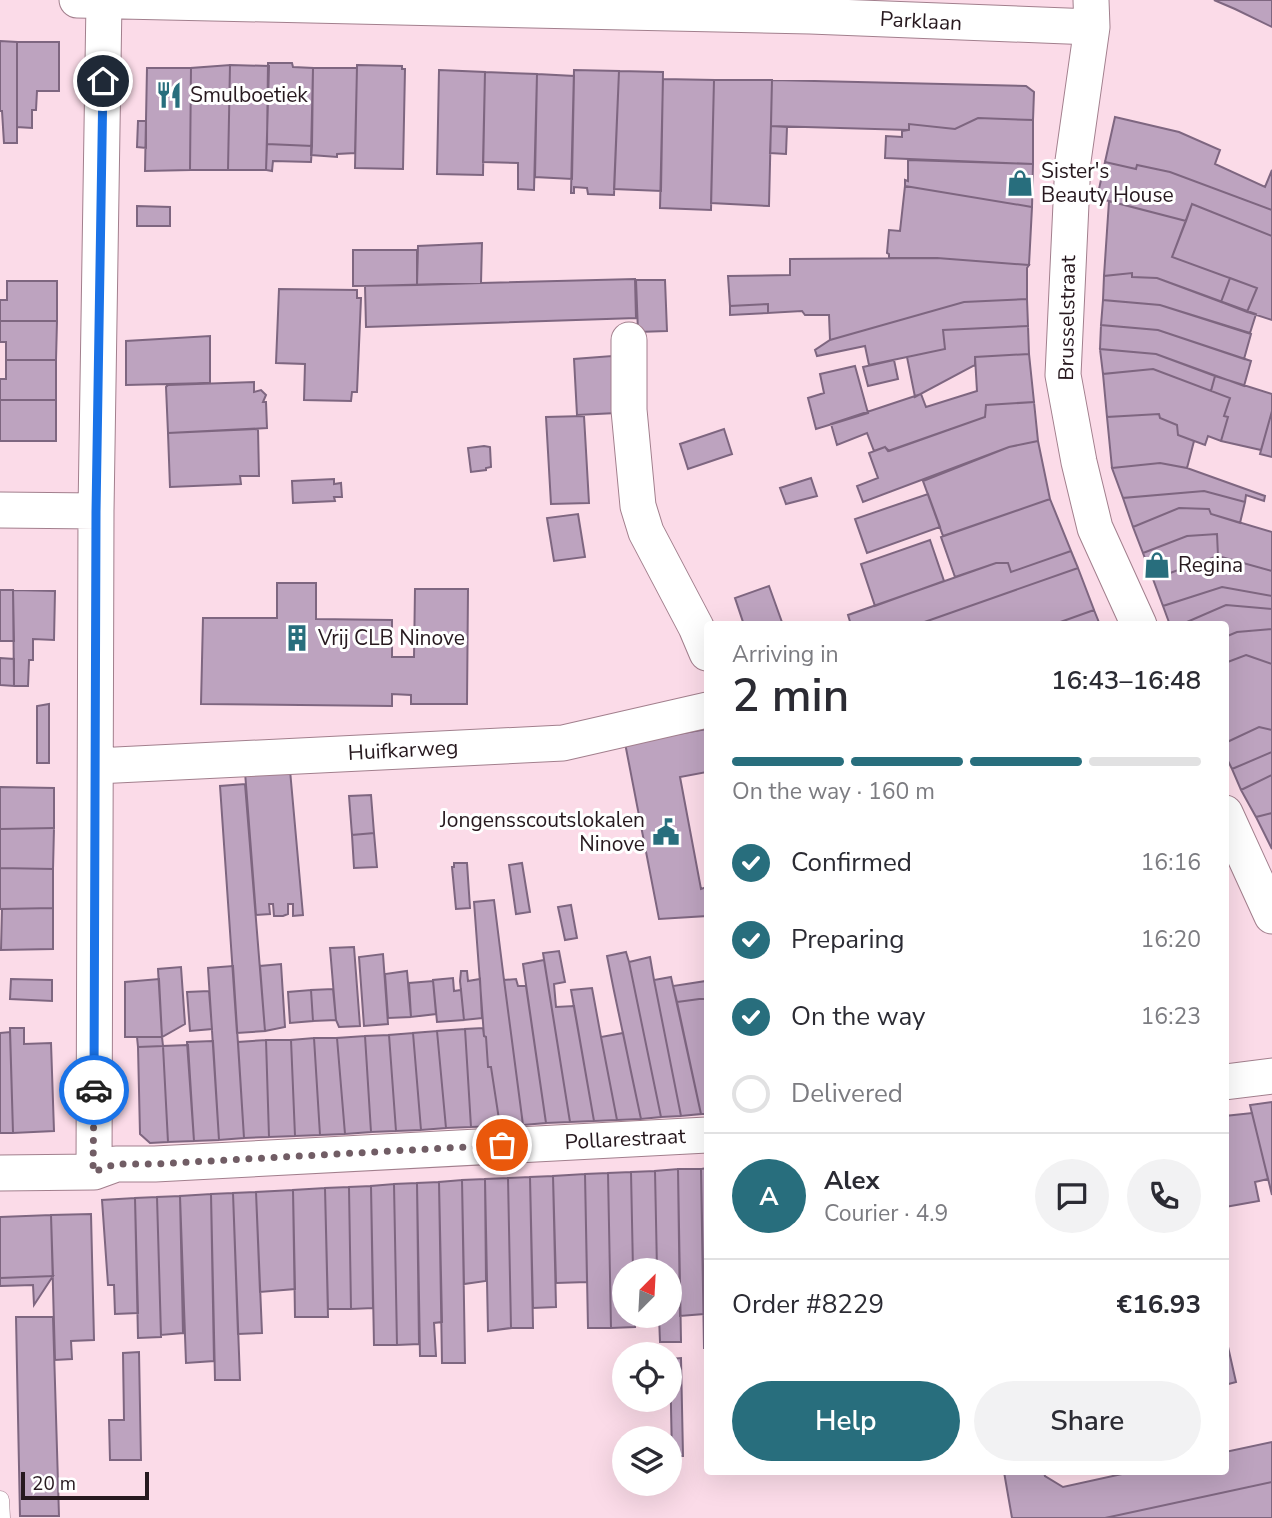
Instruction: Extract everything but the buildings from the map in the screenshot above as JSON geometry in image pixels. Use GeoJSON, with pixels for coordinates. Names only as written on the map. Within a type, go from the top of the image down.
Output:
{"type":"FeatureCollection","features":[{"type":"Feature","properties":{"kind":"street","name":"Parklaan"},"geometry":{"type":"LineString","coordinates":[[91,1],[549,5],[810,16],[1092,14]]}},
{"type":"Feature","properties":{"kind":"street"},"geometry":{"type":"LineString","coordinates":[[91,1],[96,512],[93,1172]]}},
{"type":"Feature","properties":{"kind":"street","name":"Brusselstraat"},"geometry":{"type":"LineString","coordinates":[[1092,14],[1073,161],[1063,375],[1079,462],[1095,528],[1137,621]]}},
{"type":"Feature","properties":{"kind":"street"},"geometry":{"type":"LineString","coordinates":[[629,340],[629,410],[638,506],[646,532],[704,646]]}},
{"type":"Feature","properties":{"kind":"street"},"geometry":{"type":"LineString","coordinates":[[0,510],[96,512]]}},
{"type":"Feature","properties":{"kind":"street","name":"Huifkarweg"},"geometry":{"type":"LineString","coordinates":[[96,766],[563,743],[704,711]]}},
{"type":"Feature","properties":{"kind":"street"},"geometry":{"type":"LineString","coordinates":[[1229,822],[1272,916]]}},
{"type":"Feature","properties":{"kind":"street"},"geometry":{"type":"LineString","coordinates":[[1229,1081],[1272,1076]]}},
{"type":"Feature","properties":{"kind":"street","name":"Pollarestraat"},"geometry":{"type":"LineString","coordinates":[[0,1173],[93,1172],[116,1164],[704,1135]]}},
{"type":"Feature","properties":{"kind":"lane"},"geometry":{"type":"LineString","coordinates":[[0,1500],[1,1518]]}},
{"type":"Feature","properties":{"kind":"way so far"},"geometry":{"type":"LineString","coordinates":[[94,1090],[93,1172],[116,1164],[502,1145]]}},
{"type":"Feature","properties":{"kind":"place","name":"Smulboetiek"},"geometry":{"type":"Point","coordinates":[169,95]}},
{"type":"Feature","properties":{"kind":"place","name":"Sister's Beauty House"},"geometry":{"type":"Point","coordinates":[1020,183]}},
{"type":"Feature","properties":{"kind":"place","name":"Regina"},"geometry":{"type":"Point","coordinates":[1157,565]}},
{"type":"Feature","properties":{"kind":"place","name":"Vrij CLB Ninove"},"geometry":{"type":"Point","coordinates":[297,638]}},
{"type":"Feature","properties":{"kind":"place","name":"Jongensscoutslokalen Ninove"},"geometry":{"type":"Point","coordinates":[666,832]}},
{"type":"Feature","properties":{"kind":"route"},"geometry":{"type":"LineString","coordinates":[[94,1090],[96,512],[103,81]]}}]}
